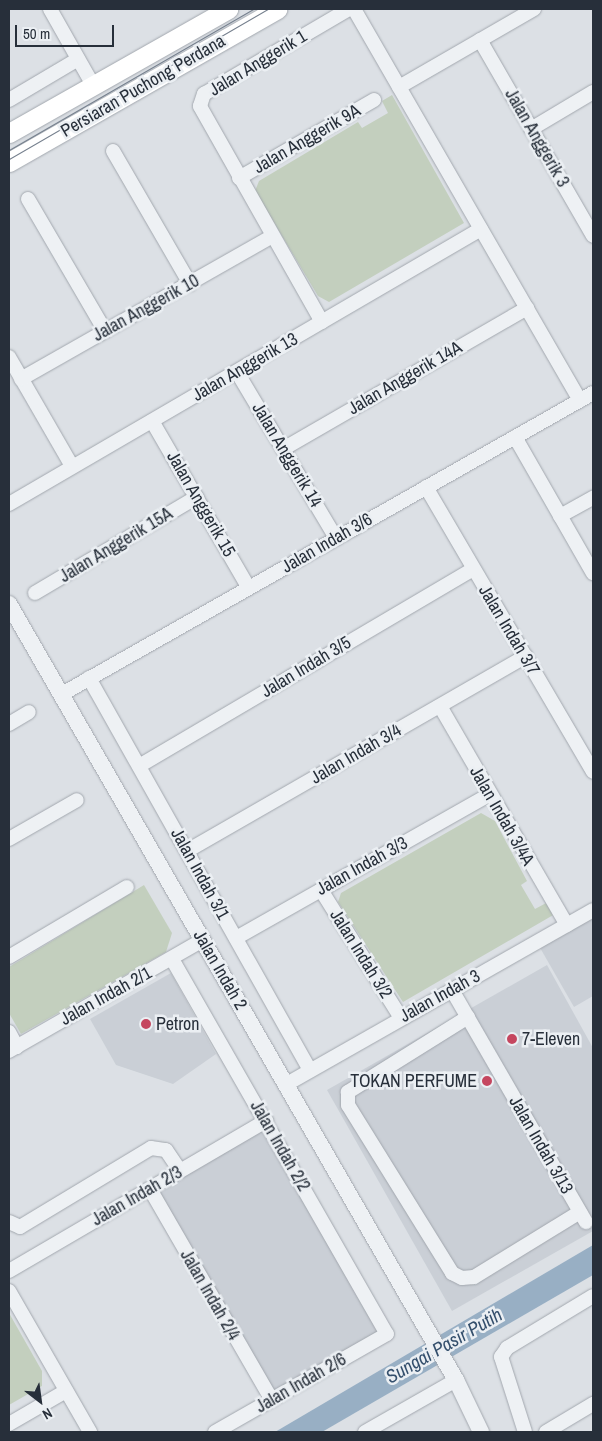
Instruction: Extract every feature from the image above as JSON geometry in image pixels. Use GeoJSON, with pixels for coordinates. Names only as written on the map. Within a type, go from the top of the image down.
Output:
{"type":"FeatureCollection","features":[{"type":"Feature","properties":{"kind":"main road","name":"Persiaran Puchong Perdana"},"geometry":{"type":"LineString","coordinates":[[9,133],[228,9]]}},
{"type":"Feature","properties":{"kind":"main road","name":"Persiaran Puchong Perdana"},"geometry":{"type":"LineString","coordinates":[[9,162],[277,9]]}},
{"type":"Feature","properties":{"kind":"street"},"geometry":{"type":"LineString","coordinates":[[50,9],[93,85]]}},
{"type":"Feature","properties":{"kind":"street","name":"Jalan Anggerik 1"},"geometry":{"type":"LineString","coordinates":[[240,178],[200,106],[204,94],[349,9]]}},
{"type":"Feature","properties":{"kind":"street"},"geometry":{"type":"LineString","coordinates":[[354,9],[580,401]]}},
{"type":"Feature","properties":{"kind":"street"},"geometry":{"type":"LineString","coordinates":[[399,87],[534,9]]}},
{"type":"Feature","properties":{"kind":"street","name":"Jalan Anggerik 3"},"geometry":{"type":"LineString","coordinates":[[480,40],[593,236]]}},
{"type":"Feature","properties":{"kind":"street"},"geometry":{"type":"LineString","coordinates":[[9,100],[78,59]]}},
{"type":"Feature","properties":{"kind":"street"},"geometry":{"type":"LineString","coordinates":[[531,128],[593,92]]}},
{"type":"Feature","properties":{"kind":"street","name":"Jalan Anggerik 9A"},"geometry":{"type":"LineString","coordinates":[[240,178],[374,100]]}},
{"type":"Feature","properties":{"kind":"street"},"geometry":{"type":"LineString","coordinates":[[113,151],[190,284]]}},
{"type":"Feature","properties":{"kind":"street"},"geometry":{"type":"LineString","coordinates":[[240,178],[271,237],[322,322]]}},
{"type":"Feature","properties":{"kind":"street"},"geometry":{"type":"LineString","coordinates":[[28,199],[105,331]]}},
{"type":"Feature","properties":{"kind":"street","name":"Jalan Anggerik 13"},"geometry":{"type":"LineString","coordinates":[[9,504],[481,229]]}},
{"type":"Feature","properties":{"kind":"street","name":"Jalan Anggerik 10"},"geometry":{"type":"LineString","coordinates":[[21,379],[271,237]]}},
{"type":"Feature","properties":{"kind":"street","name":"Jalan Anggerik 14A"},"geometry":{"type":"LineString","coordinates":[[283,448],[527,308]]}},
{"type":"Feature","properties":{"kind":"street"},"geometry":{"type":"LineString","coordinates":[[9,357],[72,466]]}},
{"type":"Feature","properties":{"kind":"street","name":"Jalan Anggerik 14"},"geometry":{"type":"LineString","coordinates":[[237,372],[336,538]]}},
{"type":"Feature","properties":{"kind":"street","name":"Jalan Indah 3/6"},"geometry":{"type":"LineString","coordinates":[[62,694],[593,393]]}},
{"type":"Feature","properties":{"kind":"street","name":"Jalan Anggerik 15"},"geometry":{"type":"LineString","coordinates":[[152,421],[249,588]]}},
{"type":"Feature","properties":{"kind":"street"},"geometry":{"type":"LineString","coordinates":[[514,437],[593,573]]}},
{"type":"Feature","properties":{"kind":"street","name":"Jalan Indah 3/7"},"geometry":{"type":"LineString","coordinates":[[426,488],[593,772]]}},
{"type":"Feature","properties":{"kind":"street","name":"Jalan Anggerik 15A"},"geometry":{"type":"LineString","coordinates":[[35,593],[196,497]]}},
{"type":"Feature","properties":{"kind":"street"},"geometry":{"type":"LineString","coordinates":[[560,516],[593,498]]}},
{"type":"Feature","properties":{"kind":"street","name":"Jalan Indah 3/5"},"geometry":{"type":"LineString","coordinates":[[139,766],[472,569]]}},
{"type":"Feature","properties":{"kind":"street","name":"Jalan Indah 2"},"geometry":{"type":"LineString","coordinates":[[9,604],[456,1380],[481,1432]]}},
{"type":"Feature","properties":{"kind":"street","name":"Jalan Indah 3/4"},"geometry":{"type":"LineString","coordinates":[[187,851],[526,656]]}},
{"type":"Feature","properties":{"kind":"street","name":"Jalan Indah 3/1"},"geometry":{"type":"LineString","coordinates":[[89,678],[310,1070]]}},
{"type":"Feature","properties":{"kind":"street","name":"Jalan Indah 3/4A"},"geometry":{"type":"LineString","coordinates":[[440,706],[489,795],[567,925]]}},
{"type":"Feature","properties":{"kind":"street"},"geometry":{"type":"LineString","coordinates":[[9,724],[29,712]]}},
{"type":"Feature","properties":{"kind":"street","name":"Jalan Indah 3/3"},"geometry":{"type":"LineString","coordinates":[[236,938],[489,795]]}},
{"type":"Feature","properties":{"kind":"street"},"geometry":{"type":"LineString","coordinates":[[9,839],[76,800]]}},
{"type":"Feature","properties":{"kind":"street"},"geometry":{"type":"LineString","coordinates":[[9,957],[127,887]]}},
{"type":"Feature","properties":{"kind":"street","name":"Jalan Indah 3/2"},"geometry":{"type":"LineString","coordinates":[[322,890],[401,1018]]}},
{"type":"Feature","properties":{"kind":"street","name":"Jalan Indah 3"},"geometry":{"type":"LineString","coordinates":[[286,1084],[593,910]]}},
{"type":"Feature","properties":{"kind":"street","name":"Jalan Indah 2/1"},"geometry":{"type":"LineString","coordinates":[[13,1049],[203,940]]}},
{"type":"Feature","properties":{"kind":"street","name":"Jalan Indah 2/2"},"geometry":{"type":"LineString","coordinates":[[172,959],[387,1334]]}},
{"type":"Feature","properties":{"kind":"street","name":"Jalan Indah 3/13"},"geometry":{"type":"LineString","coordinates":[[452,990],[468,1017],[583,1217],[474,1277],[462,1278],[452,1273],[348,1105],[348,1092],[468,1017]]}},
{"type":"Feature","properties":{"kind":"street"},"geometry":{"type":"LineString","coordinates":[[9,1032],[13,1049]]}},
{"type":"Feature","properties":{"kind":"street","name":"Jalan Indah 2/3"},"geometry":{"type":"LineString","coordinates":[[9,1272],[266,1121]]}},
{"type":"Feature","properties":{"kind":"street"},"geometry":{"type":"LineString","coordinates":[[9,1222],[20,1227],[151,1148],[166,1150],[180,1171]]}},
{"type":"Feature","properties":{"kind":"street","name":"Jalan Indah 2/4"},"geometry":{"type":"LineString","coordinates":[[150,1189],[272,1400]]}},
{"type":"Feature","properties":{"kind":"street"},"geometry":{"type":"LineString","coordinates":[[9,1292],[90,1432]]}},
{"type":"Feature","properties":{"kind":"street"},"geometry":{"type":"LineString","coordinates":[[526,1432],[501,1357],[507,1348],[593,1296]]}},
{"type":"Feature","properties":{"kind":"street","name":"Jalan Indah 2/6"},"geometry":{"type":"LineString","coordinates":[[215,1432],[387,1334]]}},
{"type":"Feature","properties":{"kind":"street"},"geometry":{"type":"LineString","coordinates":[[365,1432],[456,1380]]}},
{"type":"Feature","properties":{"kind":"street"},"geometry":{"type":"LineString","coordinates":[[9,1424],[66,1391]]}},
{"type":"Feature","properties":{"kind":"street"},"geometry":{"type":"LineString","coordinates":[[546,1432],[593,1404]]}},
{"type":"Feature","properties":{"kind":"shaded area"},"geometry":{"type":"Polygon","coordinates":[[[593,915],[593,996],[574,1007],[539,946],[593,915]]]}},
{"type":"Feature","properties":{"kind":"shaded area"},"geometry":{"type":"Polygon","coordinates":[[[547,965],[593,1048],[593,1231],[452,1311],[327,1090],[547,965]]]}},
{"type":"Feature","properties":{"kind":"shaded area"},"geometry":{"type":"Polygon","coordinates":[[[171,973],[216,1054],[173,1084],[116,1065],[90,1019],[171,973]]]}},
{"type":"Feature","properties":{"kind":"shaded area"},"geometry":{"type":"Polygon","coordinates":[[[264,1127],[382,1332],[274,1395],[156,1190],[264,1127]]]}},
{"type":"Feature","properties":{"kind":"green space"},"geometry":{"type":"Polygon","coordinates":[[[392,95],[464,223],[329,302],[318,296],[255,191],[259,181],[358,122],[362,128],[388,113],[382,101],[392,95]]]}},
{"type":"Feature","properties":{"kind":"green space"},"geometry":{"type":"Polygon","coordinates":[[[481,813],[495,821],[527,881],[521,885],[535,909],[548,902],[555,914],[403,1002],[338,902],[341,893],[481,813]]]}},
{"type":"Feature","properties":{"kind":"green space"},"geometry":{"type":"Polygon","coordinates":[[[144,885],[172,933],[166,952],[21,1034],[9,1013],[9,967],[144,885]]]}},
{"type":"Feature","properties":{"kind":"green space"},"geometry":{"type":"Polygon","coordinates":[[[9,1313],[42,1371],[42,1386],[9,1405],[9,1313]]]}},
{"type":"Feature","properties":{"kind":"water","name":"Sungai Pasir Putih"},"geometry":{"type":"Polygon","coordinates":[[[593,1245],[593,1275],[322,1432],[275,1432],[593,1245]]]}},
{"type":"Feature","properties":{"kind":"tram line"},"geometry":{"type":"LineString","coordinates":[[9,150],[253,9]]}},
{"type":"Feature","properties":{"kind":"tram line"},"geometry":{"type":"LineString","coordinates":[[9,159],[268,9]]}},
{"type":"Feature","properties":{"kind":"place","name":"Petron"},"geometry":{"type":"Point","coordinates":[146,1024]}},
{"type":"Feature","properties":{"kind":"place","name":"7-Eleven"},"geometry":{"type":"Point","coordinates":[512,1039]}},
{"type":"Feature","properties":{"kind":"place","name":"TOKAN PERFUME"},"geometry":{"type":"Point","coordinates":[487,1081]}}]}
